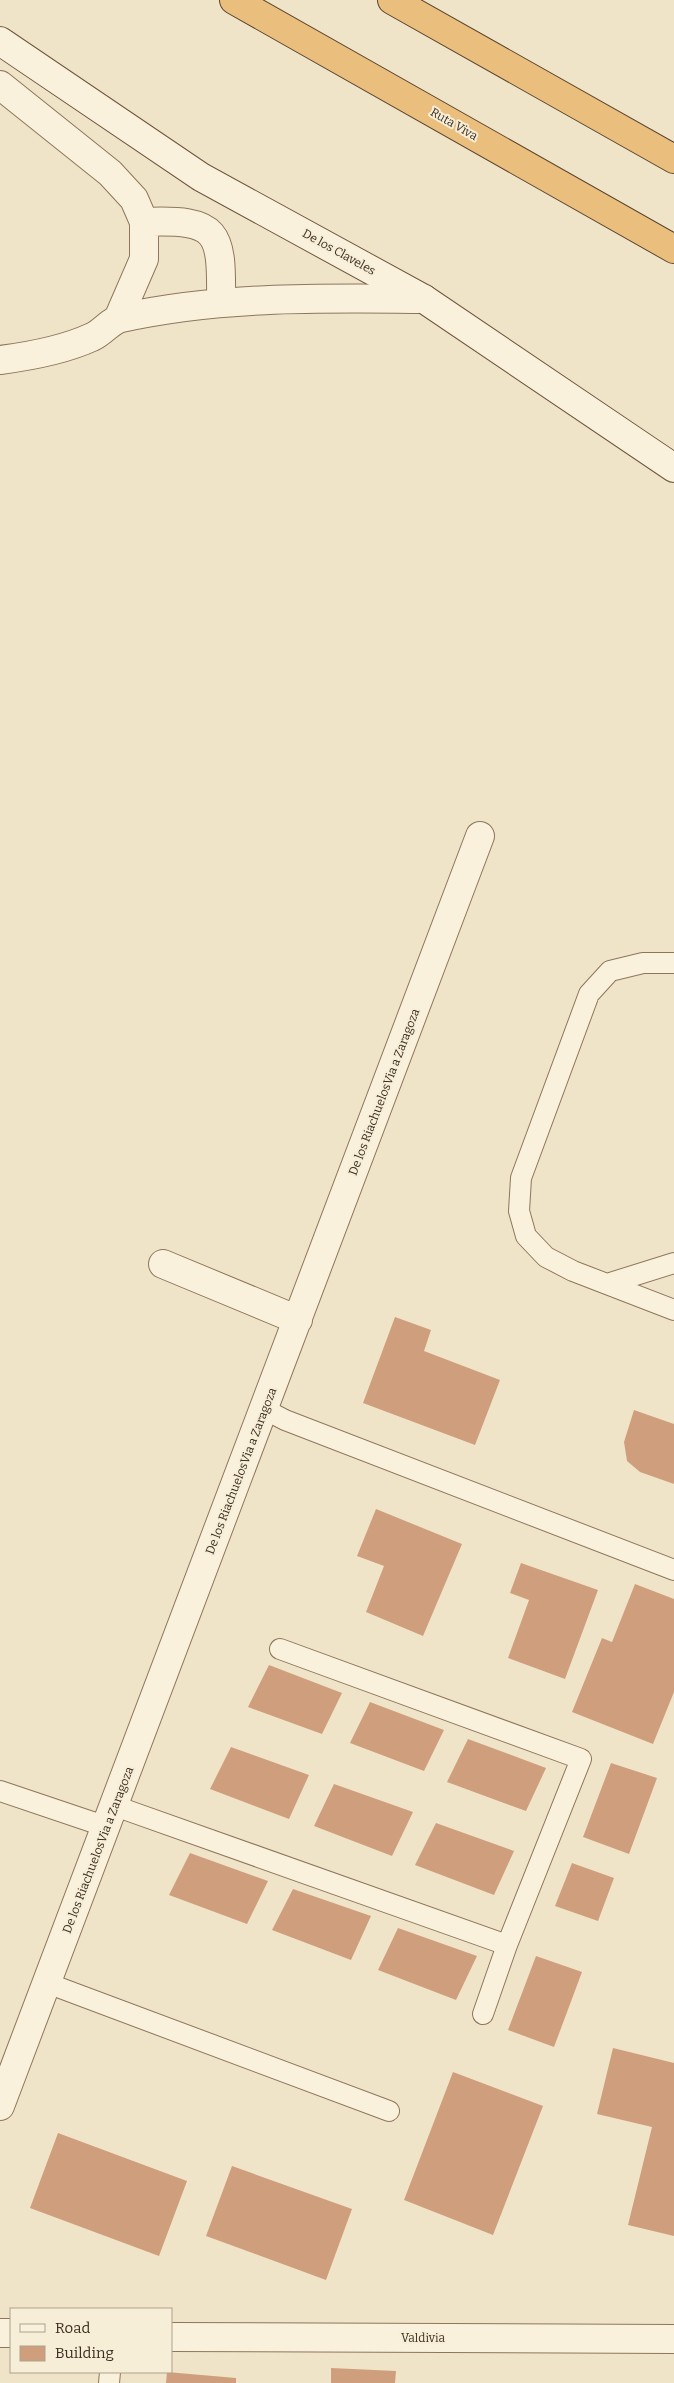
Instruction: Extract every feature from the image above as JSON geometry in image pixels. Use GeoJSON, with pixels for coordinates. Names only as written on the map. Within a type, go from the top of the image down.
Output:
{"type":"FeatureCollection","features":[{"type":"Feature","properties":{"kind":"highway","name":"Ruta Viva"},"geometry":{"type":"LineString","coordinates":[[234,0],[674,249]]}},
{"type":"Feature","properties":{"kind":"highway"},"geometry":{"type":"LineString","coordinates":[[401,4],[674,159]]}},
{"type":"Feature","properties":{"kind":"street","name":"De los Claveles"},"geometry":{"type":"LineString","coordinates":[[0,41],[201,177],[424,299],[674,468]]}},
{"type":"Feature","properties":{"kind":"street"},"geometry":{"type":"LineString","coordinates":[[0,85],[110,173],[134,199],[144,222],[144,259],[118,319]]}},
{"type":"Feature","properties":{"kind":"street"},"geometry":{"type":"LineString","coordinates":[[144,222],[189,222],[207,229],[217,241],[222,257],[221,302]]}},
{"type":"Feature","properties":{"kind":"street"},"geometry":{"type":"LineString","coordinates":[[0,360],[29,356],[93,337],[118,319],[221,302],[328,298],[424,299]]}},
{"type":"Feature","properties":{"kind":"street","name":"De los RiachuelosVia a Zaragoza"},"geometry":{"type":"LineString","coordinates":[[0,2106],[480,836]]}},
{"type":"Feature","properties":{"kind":"street"},"geometry":{"type":"LineString","coordinates":[[163,1264],[298,1320]]}},
{"type":"Feature","properties":{"kind":"street","name":"Valdivia"},"geometry":{"type":"LineString","coordinates":[[172,2337],[674,2339]]}},
{"type":"Feature","properties":{"kind":"lane"},"geometry":{"type":"LineString","coordinates":[[674,963],[643,963],[610,971],[589,994],[522,1178],[519,1211],[526,1236],[546,1257],[607,1284],[674,1310]]}},
{"type":"Feature","properties":{"kind":"lane"},"geometry":{"type":"LineString","coordinates":[[607,1284],[674,1263]]}},
{"type":"Feature","properties":{"kind":"lane"},"geometry":{"type":"LineString","coordinates":[[264,1409],[285,1420],[674,1570]]}},
{"type":"Feature","properties":{"kind":"lane"},"geometry":{"type":"LineString","coordinates":[[280,1649],[581,1759],[507,1945],[483,2014]]}},
{"type":"Feature","properties":{"kind":"lane"},"geometry":{"type":"LineString","coordinates":[[0,1791],[111,1816],[507,1945]]}},
{"type":"Feature","properties":{"kind":"lane"},"geometry":{"type":"LineString","coordinates":[[47,1983],[389,2111]]}},
{"type":"Feature","properties":{"kind":"building"},"geometry":{"type":"Polygon","coordinates":[[[395,1317],[431,1330],[424,1351],[500,1380],[475,1445],[363,1403],[395,1317]]]}},
{"type":"Feature","properties":{"kind":"building"},"geometry":{"type":"Polygon","coordinates":[[[634,1410],[674,1424],[674,1484],[640,1472],[627,1461],[624,1442],[634,1410]]]}},
{"type":"Feature","properties":{"kind":"building"},"geometry":{"type":"Polygon","coordinates":[[[376,1509],[462,1544],[423,1636],[366,1612],[384,1566],[357,1556],[376,1509]]]}},
{"type":"Feature","properties":{"kind":"building"},"geometry":{"type":"Polygon","coordinates":[[[521,1563],[598,1590],[565,1679],[508,1658],[529,1600],[510,1593],[521,1563]]]}},
{"type":"Feature","properties":{"kind":"building"},"geometry":{"type":"Polygon","coordinates":[[[635,1584],[674,1599],[674,1692],[653,1744],[572,1712],[602,1638],[612,1642],[635,1584]]]}},
{"type":"Feature","properties":{"kind":"building"},"geometry":{"type":"Polygon","coordinates":[[[269,1665],[342,1693],[322,1734],[248,1707],[269,1665]]]}},
{"type":"Feature","properties":{"kind":"building"},"geometry":{"type":"Polygon","coordinates":[[[370,1702],[444,1730],[424,1771],[350,1743],[370,1702]]]}},
{"type":"Feature","properties":{"kind":"building"},"geometry":{"type":"Polygon","coordinates":[[[468,1739],[546,1768],[526,1811],[447,1782],[468,1739]]]}},
{"type":"Feature","properties":{"kind":"building"},"geometry":{"type":"Polygon","coordinates":[[[231,1747],[309,1775],[289,1819],[210,1789],[231,1747]]]}},
{"type":"Feature","properties":{"kind":"building"},"geometry":{"type":"Polygon","coordinates":[[[611,1763],[657,1778],[629,1854],[583,1837],[611,1763]]]}},
{"type":"Feature","properties":{"kind":"building"},"geometry":{"type":"Polygon","coordinates":[[[334,1784],[413,1812],[392,1856],[314,1826],[334,1784]]]}},
{"type":"Feature","properties":{"kind":"building"},"geometry":{"type":"Polygon","coordinates":[[[436,1823],[514,1851],[494,1895],[415,1865],[436,1823]]]}},
{"type":"Feature","properties":{"kind":"building"},"geometry":{"type":"Polygon","coordinates":[[[190,1853],[268,1881],[247,1924],[169,1895],[190,1853]]]}},
{"type":"Feature","properties":{"kind":"building"},"geometry":{"type":"Polygon","coordinates":[[[572,1863],[614,1878],[598,1921],[555,1906],[572,1863]]]}},
{"type":"Feature","properties":{"kind":"building"},"geometry":{"type":"Polygon","coordinates":[[[293,1889],[371,1916],[351,1960],[272,1930],[293,1889]]]}},
{"type":"Feature","properties":{"kind":"building"},"geometry":{"type":"Polygon","coordinates":[[[398,1928],[477,1956],[456,2000],[378,1970],[398,1928]]]}},
{"type":"Feature","properties":{"kind":"building"},"geometry":{"type":"Polygon","coordinates":[[[536,1956],[582,1972],[554,2047],[508,2030],[536,1956]]]}},
{"type":"Feature","properties":{"kind":"building"},"geometry":{"type":"Polygon","coordinates":[[[613,2048],[674,2063],[674,2236],[628,2225],[652,2127],[597,2114],[613,2048]]]}},
{"type":"Feature","properties":{"kind":"building"},"geometry":{"type":"Polygon","coordinates":[[[453,2072],[543,2106],[493,2235],[404,2200],[453,2072]]]}},
{"type":"Feature","properties":{"kind":"building"},"geometry":{"type":"Polygon","coordinates":[[[58,2133],[187,2181],[159,2256],[30,2208],[58,2133]]]}},
{"type":"Feature","properties":{"kind":"building"},"geometry":{"type":"Polygon","coordinates":[[[232,2166],[352,2209],[326,2280],[206,2236],[232,2166]]]}},
{"type":"Feature","properties":{"kind":"building"},"geometry":{"type":"Polygon","coordinates":[[[331,2368],[396,2371],[395,2383],[331,2383],[331,2368]]]}},
{"type":"Feature","properties":{"kind":"building"},"geometry":{"type":"Polygon","coordinates":[[[172,2372],[236,2378],[236,2383],[166,2383],[167,2373],[172,2372]]]}}]}
